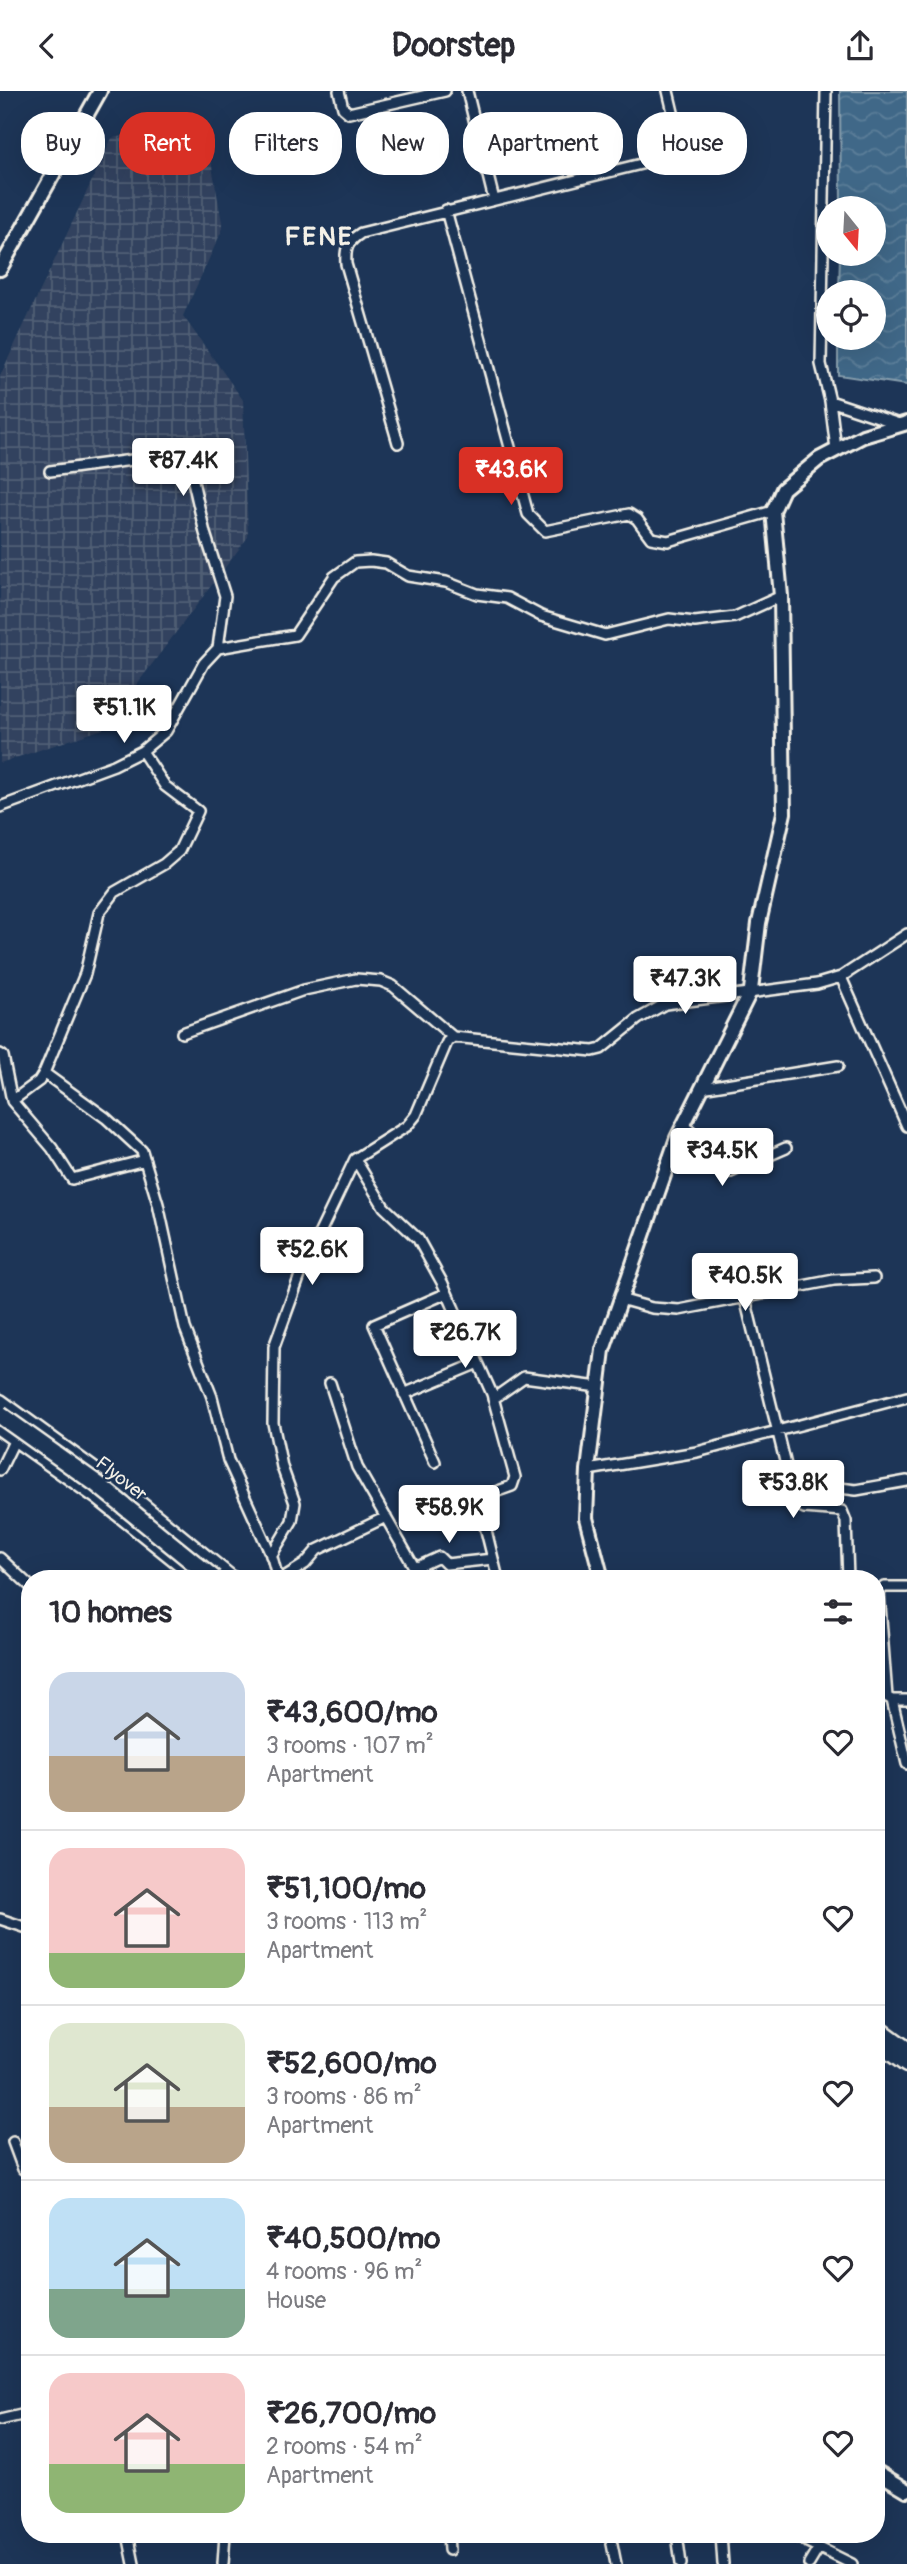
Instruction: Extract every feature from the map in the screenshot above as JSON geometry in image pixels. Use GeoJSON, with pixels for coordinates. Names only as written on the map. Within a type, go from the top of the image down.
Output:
{"type":"FeatureCollection","features":[{"type":"Feature","properties":{"kind":"highway","name":"Flyover"},"geometry":{"type":"LineString","coordinates":[[0,1415],[97,1484],[203,1570]]}},
{"type":"Feature","properties":{"kind":"highway"},"geometry":{"type":"LineString","coordinates":[[885,2041],[907,2057]]}},
{"type":"Feature","properties":{"kind":"highway"},"geometry":{"type":"LineString","coordinates":[[885,2048],[907,2064]]}},
{"type":"Feature","properties":{"kind":"main road"},"geometry":{"type":"LineString","coordinates":[[0,1402],[141,1503],[221,1570]]}},
{"type":"Feature","properties":{"kind":"main road"},"geometry":{"type":"LineString","coordinates":[[0,1428],[99,1497],[189,1570]]}},
{"type":"Feature","properties":{"kind":"main road"},"geometry":{"type":"LineString","coordinates":[[885,2033],[907,2049]]}},
{"type":"Feature","properties":{"kind":"main road"},"geometry":{"type":"LineString","coordinates":[[885,2054],[907,2070]]}},
{"type":"Feature","properties":{"kind":"street"},"geometry":{"type":"LineString","coordinates":[[0,269],[100,91]]}},
{"type":"Feature","properties":{"kind":"street"},"geometry":{"type":"LineString","coordinates":[[339,91],[343,107],[349,113],[445,91]]}},
{"type":"Feature","properties":{"kind":"street"},"geometry":{"type":"LineString","coordinates":[[467,91],[494,200]]}},
{"type":"Feature","properties":{"kind":"street"},"geometry":{"type":"LineString","coordinates":[[668,91],[673,112]]}},
{"type":"Feature","properties":{"kind":"street"},"geometry":{"type":"LineString","coordinates":[[826,91],[821,364],[830,401],[836,449]]}},
{"type":"Feature","properties":{"kind":"street"},"geometry":{"type":"LineString","coordinates":[[398,443],[345,264],[345,250],[349,240],[361,233],[446,210],[637,164]]}},
{"type":"Feature","properties":{"kind":"street"},"geometry":{"type":"LineString","coordinates":[[446,210],[528,514],[545,531],[629,514],[637,519],[650,538],[667,541],[773,511]]}},
{"type":"Feature","properties":{"kind":"street"},"geometry":{"type":"LineString","coordinates":[[830,401],[903,423]]}},
{"type":"Feature","properties":{"kind":"street"},"geometry":{"type":"LineString","coordinates":[[600,1570],[586,1518],[588,1470],[603,1350],[684,1122],[751,991],[759,923],[784,813],[781,596],[773,511],[783,489],[799,473],[836,449],[903,423]]}},
{"type":"Feature","properties":{"kind":"street"},"geometry":{"type":"LineString","coordinates":[[0,807],[114,765],[142,751],[166,731],[204,663],[218,648],[225,596],[205,533],[189,464],[177,454],[50,471]]}},
{"type":"Feature","properties":{"kind":"street"},"geometry":{"type":"LineString","coordinates":[[218,648],[295,635],[334,577],[355,562],[386,563],[408,576],[446,582],[484,595],[507,597],[541,616],[605,635],[669,619],[695,622],[735,617],[781,596]]}},
{"type":"Feature","properties":{"kind":"street"},"geometry":{"type":"LineString","coordinates":[[12,1101],[39,1081],[44,1073],[85,974],[99,913],[115,892],[164,864],[179,851],[198,811],[165,786],[142,751]]}},
{"type":"Feature","properties":{"kind":"street"},"geometry":{"type":"LineString","coordinates":[[182,1033],[304,990],[356,979],[381,981],[393,986],[453,1037],[593,1051],[601,1049],[638,1019],[665,1004],[817,984],[841,977],[907,934]]}},
{"type":"Feature","properties":{"kind":"street"},"geometry":{"type":"LineString","coordinates":[[841,977],[907,1126]]}},
{"type":"Feature","properties":{"kind":"street"},"geometry":{"type":"LineString","coordinates":[[271,1556],[292,1521],[295,1503],[282,1467],[273,1423],[274,1347],[302,1270],[355,1159],[407,1126],[416,1115],[447,1042],[453,1037]]}},
{"type":"Feature","properties":{"kind":"street"},"geometry":{"type":"LineString","coordinates":[[0,1055],[3,1056],[12,1101],[52,1148],[72,1179],[145,1160]]}},
{"type":"Feature","properties":{"kind":"street"},"geometry":{"type":"LineString","coordinates":[[701,1088],[838,1066]]}},
{"type":"Feature","properties":{"kind":"street"},"geometry":{"type":"LineString","coordinates":[[44,1073],[106,1118],[142,1151],[158,1204],[185,1328],[212,1397],[228,1460],[276,1570]]}},
{"type":"Feature","properties":{"kind":"street"},"geometry":{"type":"LineString","coordinates":[[684,1122],[717,1168],[726,1174],[786,1148]]}},
{"type":"Feature","properties":{"kind":"street"},"geometry":{"type":"LineString","coordinates":[[355,1159],[384,1207],[418,1239],[447,1293],[493,1399],[515,1477],[512,1486],[480,1498],[496,1570]]}},
{"type":"Feature","properties":{"kind":"street"},"geometry":{"type":"LineString","coordinates":[[620,1299],[652,1308],[679,1310],[834,1280],[874,1277]]}},
{"type":"Feature","properties":{"kind":"street"},"geometry":{"type":"LineString","coordinates":[[435,1462],[374,1324],[447,1293]]}},
{"type":"Feature","properties":{"kind":"street"},"geometry":{"type":"LineString","coordinates":[[745,1298],[795,1502],[799,1507],[837,1509],[845,1515],[848,1570]]}},
{"type":"Feature","properties":{"kind":"street"},"geometry":{"type":"LineString","coordinates":[[404,1394],[478,1363]]}},
{"type":"Feature","properties":{"kind":"street"},"geometry":{"type":"LineString","coordinates":[[493,1399],[524,1377],[598,1387]]}},
{"type":"Feature","properties":{"kind":"street"},"geometry":{"type":"LineString","coordinates":[[330,1383],[357,1467],[415,1568],[439,1557],[446,1564],[493,1559]]}},
{"type":"Feature","properties":{"kind":"street"},"geometry":{"type":"LineString","coordinates":[[588,1470],[696,1452],[907,1397]]}},
{"type":"Feature","properties":{"kind":"street"},"geometry":{"type":"LineString","coordinates":[[0,1470],[25,1419]]}},
{"type":"Feature","properties":{"kind":"street"},"geometry":{"type":"LineString","coordinates":[[791,1482],[856,1489],[907,1481]]}},
{"type":"Feature","properties":{"kind":"street"},"geometry":{"type":"LineString","coordinates":[[295,1570],[305,1564],[317,1550],[386,1517]]}},
{"type":"Feature","properties":{"kind":"street"},"geometry":{"type":"LineString","coordinates":[[0,1558],[21,1578]]}},
{"type":"Feature","properties":{"kind":"street"},"geometry":{"type":"LineString","coordinates":[[885,1587],[907,1587]]}},
{"type":"Feature","properties":{"kind":"street"},"geometry":{"type":"LineString","coordinates":[[885,1654],[890,1698],[907,1764]]}},
{"type":"Feature","properties":{"kind":"street"},"geometry":{"type":"LineString","coordinates":[[885,1695],[907,1700]]}},
{"type":"Feature","properties":{"kind":"street"},"geometry":{"type":"LineString","coordinates":[[0,1919],[21,1926]]}},
{"type":"Feature","properties":{"kind":"street"},"geometry":{"type":"LineString","coordinates":[[13,2142],[21,2164]]}},
{"type":"Feature","properties":{"kind":"street"},"geometry":{"type":"LineString","coordinates":[[0,2420],[21,2415]]}},
{"type":"Feature","properties":{"kind":"street"},"geometry":{"type":"LineString","coordinates":[[885,2477],[907,2490]]}},
{"type":"Feature","properties":{"kind":"street"},"geometry":{"type":"LineString","coordinates":[[130,2543],[134,2564]]}},
{"type":"Feature","properties":{"kind":"street"},"geometry":{"type":"LineString","coordinates":[[223,2564],[224,2543]]}},
{"type":"Feature","properties":{"kind":"street"},"geometry":{"type":"LineString","coordinates":[[449,2543],[449,2550]]}},
{"type":"Feature","properties":{"kind":"street"},"geometry":{"type":"LineString","coordinates":[[612,2543],[616,2564]]}},
{"type":"Feature","properties":{"kind":"street"},"geometry":{"type":"LineString","coordinates":[[678,2543],[681,2564]]}},
{"type":"Feature","properties":{"kind":"street"},"geometry":{"type":"LineString","coordinates":[[722,2543],[723,2564]]}},
{"type":"Feature","properties":{"kind":"street"},"geometry":{"type":"LineString","coordinates":[[807,2543],[852,2564]]}},
{"type":"Feature","properties":{"kind":"street"},"geometry":{"type":"LineString","coordinates":[[809,2564],[818,2549]]}},
{"type":"Feature","properties":{"kind":"shaded area"},"geometry":{"type":"Polygon","coordinates":[[[119,137],[119,175],[214,175],[223,228],[183,316],[243,400],[248,537],[103,729],[0,763],[0,376],[95,175],[105,175],[105,153],[112,138],[119,137]]]}},
{"type":"Feature","properties":{"kind":"water"},"geometry":{"type":"Polygon","coordinates":[[[840,91],[907,91],[907,385],[838,375],[838,350],[886,350],[886,280],[839,280],[840,266],[886,266],[886,196],[841,196],[840,91]]]}},
{"type":"Feature","properties":{"kind":"district","name":"FENE"},"geometry":{"type":"Point","coordinates":[319,236]}}]}
